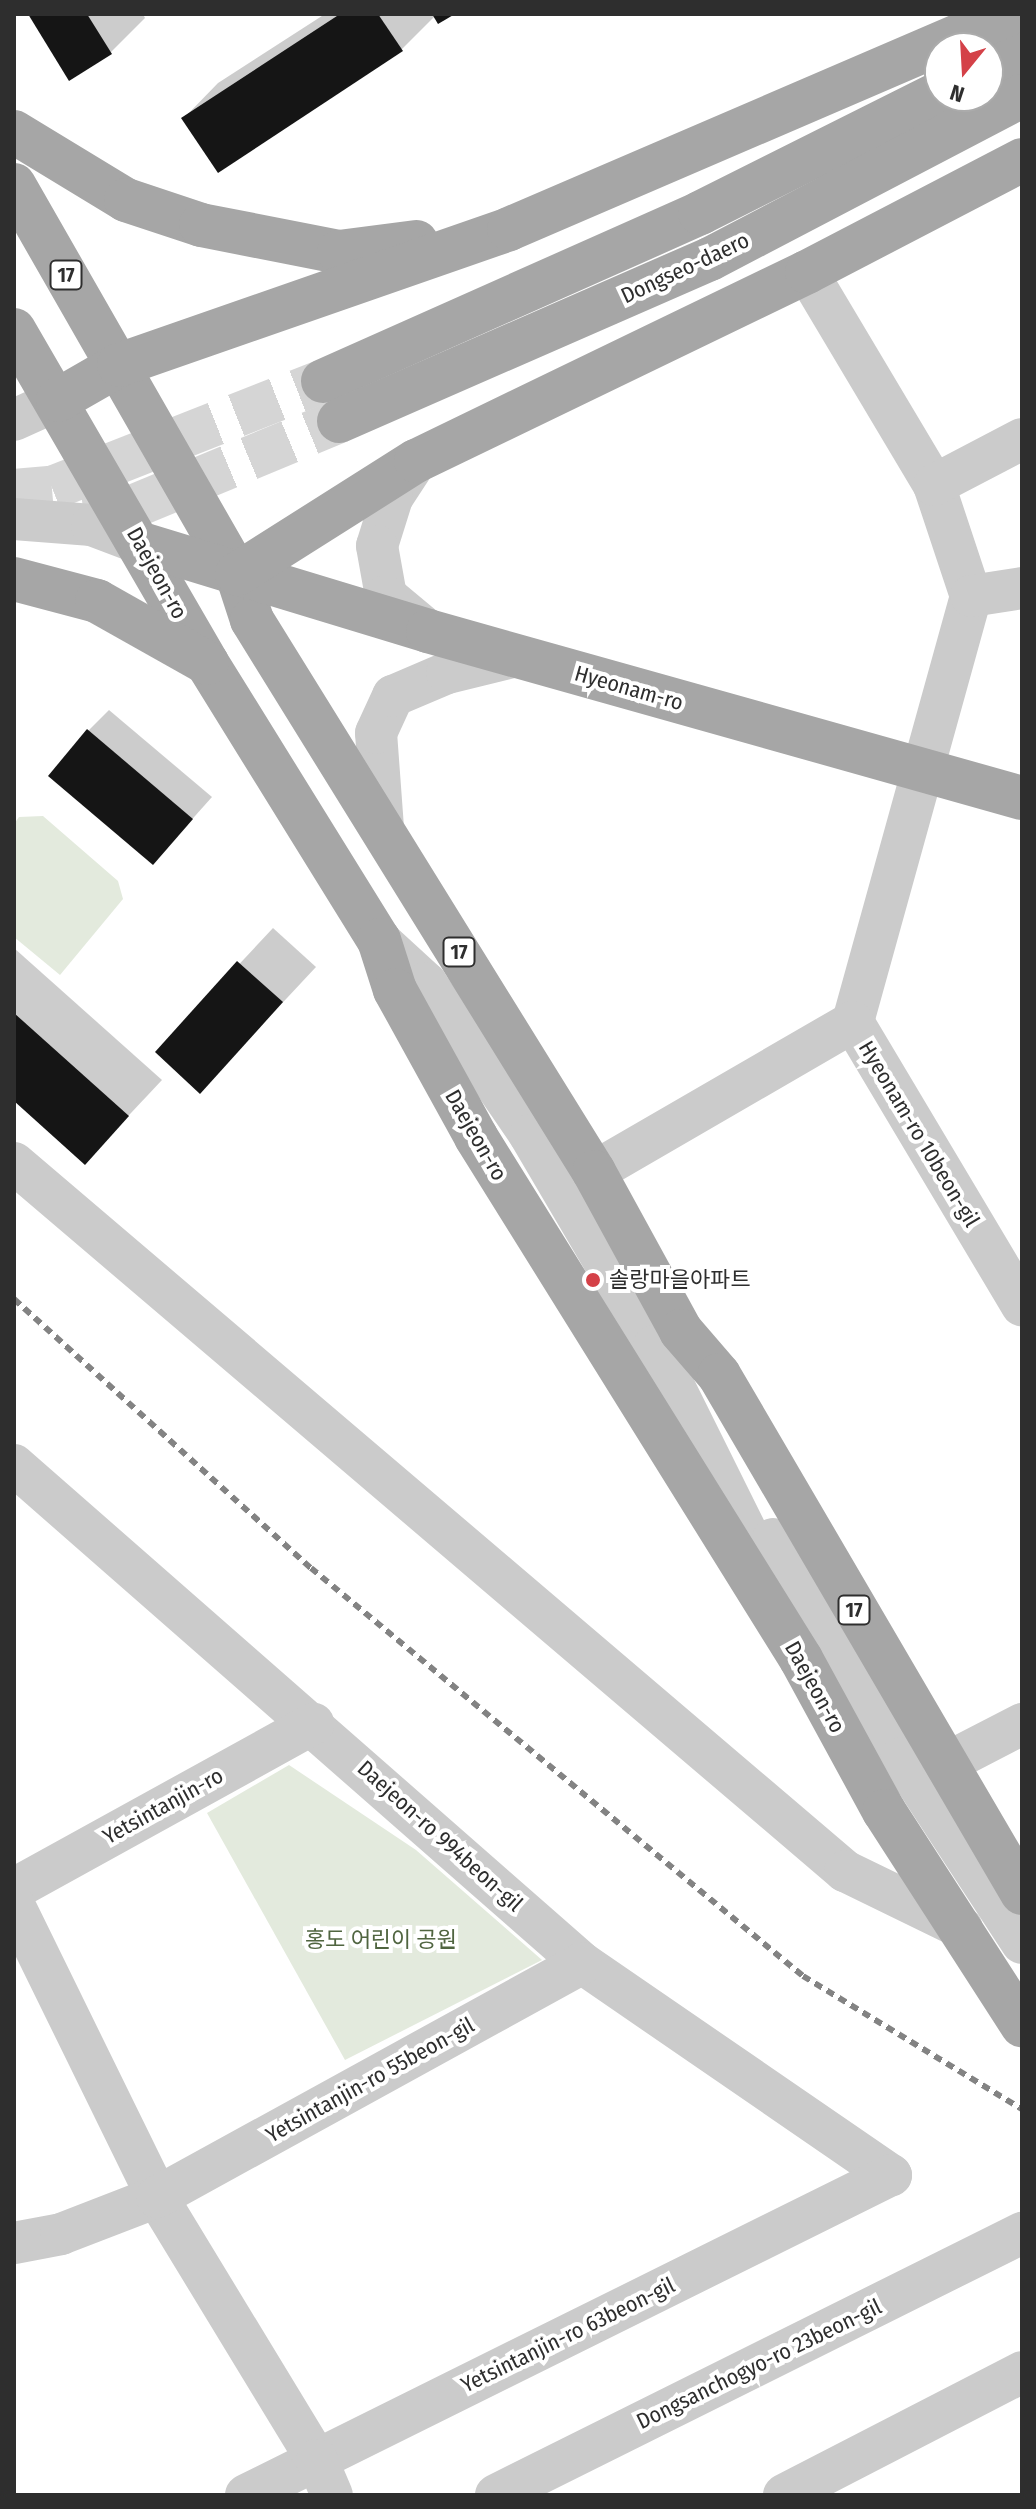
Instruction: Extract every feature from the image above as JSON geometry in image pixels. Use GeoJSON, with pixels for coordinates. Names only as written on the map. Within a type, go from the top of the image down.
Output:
{"type":"FeatureCollection","features":[{"type":"Feature","properties":{"kind":"main road"},"geometry":{"type":"LineString","coordinates":[[58,400],[119,365],[509,229],[1010,24]]}},
{"type":"Feature","properties":{"kind":"main road","name":"Dongseo-daero"},"geometry":{"type":"LineString","coordinates":[[1004,105],[1022,96]]}},
{"type":"Feature","properties":{"kind":"main road","name":"Dongseo-daero"},"geometry":{"type":"LineString","coordinates":[[924,101],[331,401],[710,259],[991,112]]}},
{"type":"Feature","properties":{"kind":"main road"},"geometry":{"type":"LineString","coordinates":[[14,132],[126,200],[201,225],[339,252],[509,229]]}},
{"type":"Feature","properties":{"kind":"main road"},"geometry":{"type":"LineString","coordinates":[[237,574],[416,461],[807,272],[1022,160]]}},
{"type":"Feature","properties":{"kind":"main road","name":"17"},"geometry":{"type":"LineString","coordinates":[[14,185],[237,574],[252,620],[594,1172],[681,1331],[719,1375],[943,1765],[1022,1893]]}},
{"type":"Feature","properties":{"kind":"main road","name":"Daejeon-ro"},"geometry":{"type":"LineString","coordinates":[[14,330],[142,544],[207,663],[379,940],[395,990],[476,1137],[801,1659],[884,1811],[1022,2025]]}},
{"type":"Feature","properties":{"kind":"main road","name":"Hyeonam-ro"},"geometry":{"type":"LineString","coordinates":[[142,544],[428,631],[1022,798]]}},
{"type":"Feature","properties":{"kind":"main road"},"geometry":{"type":"LineString","coordinates":[[14,579],[97,601],[207,663]]}},
{"type":"Feature","properties":{"kind":"street"},"geometry":{"type":"LineString","coordinates":[[807,272],[934,485],[971,596],[919,769]]}},
{"type":"Feature","properties":{"kind":"street"},"geometry":{"type":"LineString","coordinates":[[14,420],[58,400]]}},
{"type":"Feature","properties":{"kind":"street"},"geometry":{"type":"LineString","coordinates":[[934,485],[1022,439]]}},
{"type":"Feature","properties":{"kind":"street"},"geometry":{"type":"LineString","coordinates":[[416,461],[392,498],[377,546],[386,596],[428,631]]}},
{"type":"Feature","properties":{"kind":"street"},"geometry":{"type":"LineString","coordinates":[[14,519],[92,525],[142,544]]}},
{"type":"Feature","properties":{"kind":"street"},"geometry":{"type":"LineString","coordinates":[[971,596],[1022,588]]}},
{"type":"Feature","properties":{"kind":"street"},"geometry":{"type":"LineString","coordinates":[[383,828],[376,733],[393,696],[447,673],[517,656]]}},
{"type":"Feature","properties":{"kind":"street","name":"Hyeonam-ro 10beon-gil"},"geometry":{"type":"LineString","coordinates":[[919,769],[853,1022],[1022,1306]]}},
{"type":"Feature","properties":{"kind":"street"},"geometry":{"type":"LineString","coordinates":[[594,1172],[853,1022]]}},
{"type":"Feature","properties":{"kind":"street"},"geometry":{"type":"LineString","coordinates":[[14,1163],[845,1871],[962,1928]]}},
{"type":"Feature","properties":{"kind":"street"},"geometry":{"type":"LineString","coordinates":[[681,1331],[689,1375],[785,1563],[909,1771],[1022,1943]]}},
{"type":"Feature","properties":{"kind":"street","name":"Daejeon-ro 994beon-gil"},"geometry":{"type":"LineString","coordinates":[[14,1465],[582,1963],[891,2175]]}},
{"type":"Feature","properties":{"kind":"street","name":"Yetsintanjin-ro"},"geometry":{"type":"LineString","coordinates":[[14,1889],[313,1724]]}},
{"type":"Feature","properties":{"kind":"street"},"geometry":{"type":"LineString","coordinates":[[943,1765],[1022,1724]]}},
{"type":"Feature","properties":{"kind":"street"},"geometry":{"type":"LineString","coordinates":[[14,1905],[157,2197],[324,2478]]}},
{"type":"Feature","properties":{"kind":"street","name":"Yetsintanjin-ro 55beon-gil"},"geometry":{"type":"LineString","coordinates":[[14,2243],[61,2234],[157,2197],[582,1963]]}},
{"type":"Feature","properties":{"kind":"street","name":"Yetsintanjin-ro 63beon-gil"},"geometry":{"type":"LineString","coordinates":[[246,2495],[324,2478],[891,2175]]}},
{"type":"Feature","properties":{"kind":"street","name":"Dongsanchogyo-ro 23beon-gil"},"geometry":{"type":"LineString","coordinates":[[496,2495],[1022,2233]]}},
{"type":"Feature","properties":{"kind":"street"},"geometry":{"type":"LineString","coordinates":[[784,2495],[838,2483],[1022,2372]]}},
{"type":"Feature","properties":{"kind":"green space"},"geometry":{"type":"Polygon","coordinates":[[[43,816],[118,881],[123,899],[60,975],[14,937],[14,824],[19,817],[43,816]]]}},
{"type":"Feature","properties":{"kind":"green space","name":"홍도 어린이 공원"},"geometry":{"type":"Polygon","coordinates":[[[289,1765],[416,1850],[542,1960],[345,2060],[207,1813],[289,1765]]]}},
{"type":"Feature","properties":{"kind":"building"},"geometry":{"type":"Polygon","coordinates":[[[28,14],[87,14],[112,54],[69,81],[28,14]]]}},
{"type":"Feature","properties":{"kind":"building"},"geometry":{"type":"Polygon","coordinates":[[[340,14],[378,14],[403,51],[218,173],[181,118],[340,14]]]}},
{"type":"Feature","properties":{"kind":"building"},"geometry":{"type":"Polygon","coordinates":[[[432,14],[455,14],[438,24],[432,14]]]}},
{"type":"Feature","properties":{"kind":"building"},"geometry":{"type":"Polygon","coordinates":[[[87,729],[193,819],[153,865],[48,776],[87,729]]]}},
{"type":"Feature","properties":{"kind":"building"},"geometry":{"type":"Polygon","coordinates":[[[237,961],[283,1002],[200,1094],[155,1052],[237,961]]]}},
{"type":"Feature","properties":{"kind":"building"},"geometry":{"type":"Polygon","coordinates":[[[14,1013],[129,1116],[85,1165],[14,1101],[14,1013]]]}},
{"type":"Feature","properties":{"kind":"tunnel"},"geometry":{"type":"LineString","coordinates":[[14,491],[52,488],[323,381]]}},
{"type":"Feature","properties":{"kind":"tunnel"},"geometry":{"type":"LineString","coordinates":[[84,515],[127,509],[339,421]]}},
{"type":"Feature","properties":{"kind":"railway"},"geometry":{"type":"LineString","coordinates":[[14,1299],[311,1568],[803,1976],[1022,2109]]}},
{"type":"Feature","properties":{"kind":"place","name":"솔랑마을아파트"},"geometry":{"type":"Point","coordinates":[593,1280]}}]}
